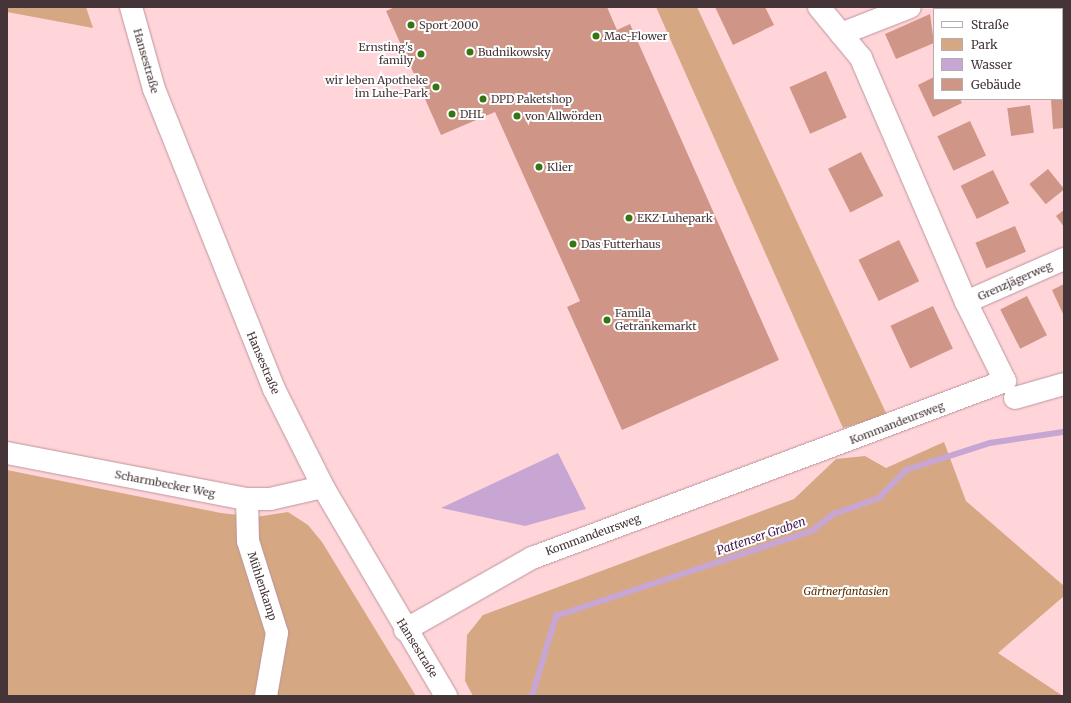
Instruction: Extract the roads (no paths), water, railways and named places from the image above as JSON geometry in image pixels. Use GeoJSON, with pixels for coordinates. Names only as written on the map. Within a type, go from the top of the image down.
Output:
{"type":"FeatureCollection","features":[{"type":"Feature","properties":{"kind":"street","name":"Hansestraße"},"geometry":{"type":"LineString","coordinates":[[131,7],[154,89],[231,286],[274,389],[323,487],[405,630],[446,696]]}},
{"type":"Feature","properties":{"kind":"street","name":"Kommandeursweg"},"geometry":{"type":"LineString","coordinates":[[405,630],[532,558],[1005,382],[966,302],[861,58],[819,7]]}},
{"type":"Feature","properties":{"kind":"street"},"geometry":{"type":"LineString","coordinates":[[841,34],[910,7]]}},
{"type":"Feature","properties":{"kind":"street","name":"Grenzjägerweg"},"geometry":{"type":"LineString","coordinates":[[966,302],[1064,259]]}},
{"type":"Feature","properties":{"kind":"street"},"geometry":{"type":"LineString","coordinates":[[1015,398],[1064,384]]}},
{"type":"Feature","properties":{"kind":"street","name":"Scharmbecker Weg"},"geometry":{"type":"LineString","coordinates":[[7,453],[247,499],[270,499],[323,487]]}},
{"type":"Feature","properties":{"kind":"street","name":"Mühlenkamp"},"geometry":{"type":"LineString","coordinates":[[247,499],[248,541],[277,633],[266,696]]}},
{"type":"Feature","properties":{"kind":"water"},"geometry":{"type":"Polygon","coordinates":[[[558,453],[586,509],[525,526],[441,508],[558,453]]]}},
{"type":"Feature","properties":{"kind":"waterway","name":"Pattenser Graben"},"geometry":{"type":"LineString","coordinates":[[532,696],[556,616],[812,531],[834,514],[879,498],[906,470],[990,443],[1064,432]]}},
{"type":"Feature","properties":{"kind":"place","name":"Sport 2000"},"geometry":{"type":"Point","coordinates":[411,25]}},
{"type":"Feature","properties":{"kind":"place","name":"Mac-Flower"},"geometry":{"type":"Point","coordinates":[596,36]}},
{"type":"Feature","properties":{"kind":"place","name":"Budnikowsky"},"geometry":{"type":"Point","coordinates":[470,52]}},
{"type":"Feature","properties":{"kind":"place","name":"Ernsting's family"},"geometry":{"type":"Point","coordinates":[421,54]}},
{"type":"Feature","properties":{"kind":"place","name":"wir leben Apotheke im Luhe-Park"},"geometry":{"type":"Point","coordinates":[436,87]}},
{"type":"Feature","properties":{"kind":"place","name":"DPD Paketshop"},"geometry":{"type":"Point","coordinates":[483,99]}},
{"type":"Feature","properties":{"kind":"place","name":"DHL"},"geometry":{"type":"Point","coordinates":[452,114]}},
{"type":"Feature","properties":{"kind":"place","name":"von Allwörden"},"geometry":{"type":"Point","coordinates":[517,116]}},
{"type":"Feature","properties":{"kind":"place","name":"Klier"},"geometry":{"type":"Point","coordinates":[539,167]}},
{"type":"Feature","properties":{"kind":"place","name":"EKZ Luhepark"},"geometry":{"type":"Point","coordinates":[629,218]}},
{"type":"Feature","properties":{"kind":"place","name":"Das Futterhaus"},"geometry":{"type":"Point","coordinates":[573,244]}},
{"type":"Feature","properties":{"kind":"place","name":"Famila Getränkemarkt"},"geometry":{"type":"Point","coordinates":[607,320]}},
{"type":"Feature","properties":{"kind":"park label","name":"Gärtnerfantasien"},"geometry":{"type":"Point","coordinates":[846,591]}}]}
